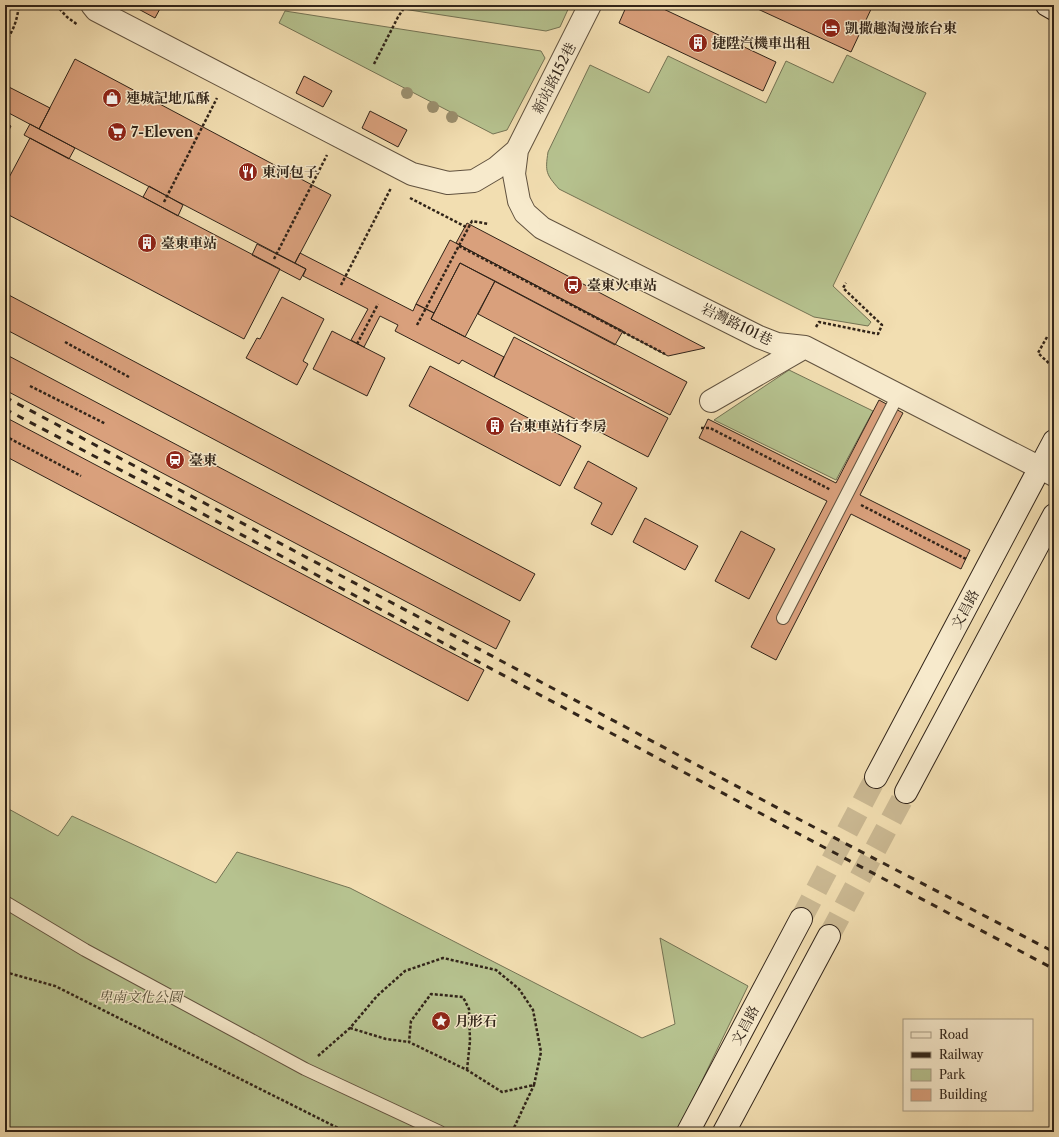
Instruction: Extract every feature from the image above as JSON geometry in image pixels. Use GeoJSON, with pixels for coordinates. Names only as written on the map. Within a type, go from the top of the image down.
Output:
{"type":"FeatureCollection","features":[{"type":"Feature","properties":{"kind":"street"},"geometry":{"type":"LineString","coordinates":[[92,5],[96,10],[412,174],[448,183],[474,180],[496,168],[517,150]]}},
{"type":"Feature","properties":{"kind":"street","name":"新站路152巷"},"geometry":{"type":"LineString","coordinates":[[517,150],[590,5]]}},
{"type":"Feature","properties":{"kind":"street"},"geometry":{"type":"LineString","coordinates":[[1047,5],[1054,8]]}},
{"type":"Feature","properties":{"kind":"street","name":"岩灣路101巷"},"geometry":{"type":"LineString","coordinates":[[517,150],[514,174],[519,201],[525,213],[542,228],[759,337],[777,344],[804,347],[1047,471]]}},
{"type":"Feature","properties":{"kind":"street"},"geometry":{"type":"LineString","coordinates":[[711,401],[804,347]]}},
{"type":"Feature","properties":{"kind":"street","name":"文昌路"},"geometry":{"type":"LineString","coordinates":[[876,777],[1047,471],[1054,441]]}},
{"type":"Feature","properties":{"kind":"street"},"geometry":{"type":"LineString","coordinates":[[906,792],[1054,515]]}},
{"type":"Feature","properties":{"kind":"street","name":"文昌路"},"geometry":{"type":"LineString","coordinates":[[688,1132],[801,919]]}},
{"type":"Feature","properties":{"kind":"street"},"geometry":{"type":"LineString","coordinates":[[724,1132],[829,936]]}},
{"type":"Feature","properties":{"kind":"lane"},"geometry":{"type":"LineString","coordinates":[[783,618],[898,395]]}},
{"type":"Feature","properties":{"kind":"lane"},"geometry":{"type":"LineString","coordinates":[[5,902],[86,950],[304,1069],[440,1132]]}},
{"type":"Feature","properties":{"kind":"path"},"geometry":{"type":"LineString","coordinates":[[5,42],[11,34],[18,19],[19,5]]}},
{"type":"Feature","properties":{"kind":"path"},"geometry":{"type":"LineString","coordinates":[[374,64],[398,17],[406,5]]}},
{"type":"Feature","properties":{"kind":"path"},"geometry":{"type":"LineString","coordinates":[[164,202],[217,98]]}},
{"type":"Feature","properties":{"kind":"path"},"geometry":{"type":"LineString","coordinates":[[274,259],[327,155]]}},
{"type":"Feature","properties":{"kind":"path"},"geometry":{"type":"LineString","coordinates":[[341,285],[391,188]]}},
{"type":"Feature","properties":{"kind":"path"},"geometry":{"type":"LineString","coordinates":[[417,325],[472,221],[489,224]]}},
{"type":"Feature","properties":{"kind":"path"},"geometry":{"type":"LineString","coordinates":[[459,246],[665,354]]}},
{"type":"Feature","properties":{"kind":"path"},"geometry":{"type":"LineString","coordinates":[[816,328],[819,322],[878,334],[882,325],[844,288],[846,283]]}},
{"type":"Feature","properties":{"kind":"path"},"geometry":{"type":"LineString","coordinates":[[357,344],[378,304]]}},
{"type":"Feature","properties":{"kind":"path"},"geometry":{"type":"LineString","coordinates":[[1047,337],[1038,353],[1054,368]]}},
{"type":"Feature","properties":{"kind":"path"},"geometry":{"type":"LineString","coordinates":[[65,342],[129,377]]}},
{"type":"Feature","properties":{"kind":"path"},"geometry":{"type":"LineString","coordinates":[[30,386],[106,424]]}},
{"type":"Feature","properties":{"kind":"path"},"geometry":{"type":"LineString","coordinates":[[5,436],[81,476]]}},
{"type":"Feature","properties":{"kind":"path"},"geometry":{"type":"LineString","coordinates":[[304,1069],[350,1028],[377,996],[405,971],[443,958],[496,970],[519,989],[533,1010],[541,1052],[534,1085],[512,1132]]}},
{"type":"Feature","properties":{"kind":"path"},"geometry":{"type":"LineString","coordinates":[[5,972],[55,986],[346,1132]]}},
{"type":"Feature","properties":{"kind":"path"},"geometry":{"type":"LineString","coordinates":[[409,1042],[411,1021],[431,994],[463,997],[469,1009],[470,1041],[467,1070]]}},
{"type":"Feature","properties":{"kind":"path"},"geometry":{"type":"LineString","coordinates":[[350,1028],[386,1039],[409,1042],[467,1070],[502,1092],[534,1085]]}},
{"type":"Feature","properties":{"kind":"green space"},"geometry":{"type":"Polygon","coordinates":[[[377,5],[570,5],[560,27],[546,31],[377,5]]]}},
{"type":"Feature","properties":{"kind":"green space"},"geometry":{"type":"Polygon","coordinates":[[[285,11],[541,51],[545,58],[507,130],[493,134],[279,23],[285,11]]]}},
{"type":"Feature","properties":{"kind":"green space"},"geometry":{"type":"Polygon","coordinates":[[[847,55],[926,93],[833,286],[871,322],[868,326],[814,317],[559,189],[549,176],[547,169],[548,152],[590,65],[649,93],[668,56],[766,103],[786,61],[833,83],[847,55]]]}},
{"type":"Feature","properties":{"kind":"green space"},"geometry":{"type":"Polygon","coordinates":[[[789,370],[873,411],[836,480],[714,420],[789,370]]]}},
{"type":"Feature","properties":{"kind":"green space","name":"卑南文化公園"},"geometry":{"type":"Polygon","coordinates":[[[5,807],[58,836],[72,816],[216,883],[237,852],[350,888],[642,1038],[675,1024],[660,938],[748,986],[677,1132],[5,1132],[5,807]]]}},
{"type":"Feature","properties":{"kind":"building"},"geometry":{"type":"Polygon","coordinates":[[[131,5],[162,5],[155,18],[131,5]]]}},
{"type":"Feature","properties":{"kind":"building","name":"捷陞汽機車出租"},"geometry":{"type":"Polygon","coordinates":[[[627,5],[655,5],[776,62],[763,91],[619,23],[627,5]]]}},
{"type":"Feature","properties":{"kind":"building","name":"凱撒趣淘漫旅台東"},"geometry":{"type":"Polygon","coordinates":[[[749,5],[873,5],[851,52],[749,5]]]}},
{"type":"Feature","properties":{"kind":"building"},"geometry":{"type":"Polygon","coordinates":[[[75,59],[331,195],[295,263],[39,129],[75,59]]]}},
{"type":"Feature","properties":{"kind":"building"},"geometry":{"type":"Polygon","coordinates":[[[304,76],[332,91],[323,107],[296,93],[304,76]]]}},
{"type":"Feature","properties":{"kind":"building"},"geometry":{"type":"Polygon","coordinates":[[[5,85],[50,108],[39,129],[5,111],[5,85]]]}},
{"type":"Feature","properties":{"kind":"building"},"geometry":{"type":"Polygon","coordinates":[[[370,111],[407,130],[398,147],[362,128],[370,111]]]}},
{"type":"Feature","properties":{"kind":"building"},"geometry":{"type":"Polygon","coordinates":[[[5,123],[11,126],[5,138],[5,123]]]}},
{"type":"Feature","properties":{"kind":"building"},"geometry":{"type":"Polygon","coordinates":[[[30,124],[75,148],[69,159],[24,135],[30,124]]]}},
{"type":"Feature","properties":{"kind":"building","name":"臺東車站"},"geometry":{"type":"Polygon","coordinates":[[[30,138],[280,269],[244,339],[5,213],[5,185],[30,138]]]}},
{"type":"Feature","properties":{"kind":"building"},"geometry":{"type":"Polygon","coordinates":[[[149,186],[183,205],[178,216],[143,197],[149,186]]]}},
{"type":"Feature","properties":{"kind":"building"},"geometry":{"type":"Polygon","coordinates":[[[467,223],[705,348],[668,356],[456,243],[467,223]]]}},
{"type":"Feature","properties":{"kind":"building"},"geometry":{"type":"Polygon","coordinates":[[[450,240],[623,331],[615,345],[460,263],[434,313],[416,304],[450,240]]]}},
{"type":"Feature","properties":{"kind":"building"},"geometry":{"type":"Polygon","coordinates":[[[257,244],[306,269],[300,280],[252,255],[257,244]]]}},
{"type":"Feature","properties":{"kind":"building"},"geometry":{"type":"Polygon","coordinates":[[[300,253],[413,311],[416,304],[434,313],[431,319],[504,357],[494,377],[462,360],[459,364],[395,331],[398,325],[380,316],[364,347],[351,340],[368,309],[303,276],[306,269],[295,263],[300,253]]]}},
{"type":"Feature","properties":{"kind":"building"},"geometry":{"type":"Polygon","coordinates":[[[460,263],[495,281],[465,337],[431,319],[460,263]]]}},
{"type":"Feature","properties":{"kind":"building"},"geometry":{"type":"Polygon","coordinates":[[[495,281],[687,382],[670,415],[478,314],[495,281]]]}},
{"type":"Feature","properties":{"kind":"building"},"geometry":{"type":"Polygon","coordinates":[[[5,293],[535,574],[520,601],[5,329],[5,293]]]}},
{"type":"Feature","properties":{"kind":"building"},"geometry":{"type":"Polygon","coordinates":[[[282,297],[324,319],[303,361],[308,364],[297,385],[246,358],[257,338],[260,339],[282,297]]]}},
{"type":"Feature","properties":{"kind":"building"},"geometry":{"type":"Polygon","coordinates":[[[332,331],[385,358],[367,396],[313,369],[332,331]]]}},
{"type":"Feature","properties":{"kind":"building"},"geometry":{"type":"Polygon","coordinates":[[[514,337],[668,418],[648,457],[494,377],[514,337]]]}},
{"type":"Feature","properties":{"kind":"building"},"geometry":{"type":"Polygon","coordinates":[[[5,354],[510,621],[496,649],[5,390],[5,354]]]}},
{"type":"Feature","properties":{"kind":"building","name":"台東車站行李房"},"geometry":{"type":"Polygon","coordinates":[[[430,366],[581,446],[560,486],[409,406],[430,366]]]}},
{"type":"Feature","properties":{"kind":"building"},"geometry":{"type":"Polygon","coordinates":[[[879,400],[903,413],[860,495],[970,550],[961,569],[851,514],[776,660],[751,647],[827,501],[699,438],[708,419],[836,483],[879,400]]]}},
{"type":"Feature","properties":{"kind":"building"},"geometry":{"type":"Polygon","coordinates":[[[5,417],[484,670],[468,701],[5,456],[5,417]]]}},
{"type":"Feature","properties":{"kind":"building"},"geometry":{"type":"Polygon","coordinates":[[[588,461],[637,488],[612,535],[591,524],[602,503],[574,488],[588,461]]]}},
{"type":"Feature","properties":{"kind":"building"},"geometry":{"type":"Polygon","coordinates":[[[645,518],[698,546],[685,570],[633,542],[645,518]]]}},
{"type":"Feature","properties":{"kind":"building"},"geometry":{"type":"Polygon","coordinates":[[[741,531],[775,549],[749,599],[715,581],[741,531]]]}},
{"type":"Feature","properties":{"kind":"tunnel"},"geometry":{"type":"LineString","coordinates":[[801,919],[876,777]]}},
{"type":"Feature","properties":{"kind":"tunnel"},"geometry":{"type":"LineString","coordinates":[[829,936],[906,792]]}},
{"type":"Feature","properties":{"kind":"railway"},"geometry":{"type":"LineString","coordinates":[[5,397],[806,823],[1054,952]]}},
{"type":"Feature","properties":{"kind":"railway"},"geometry":{"type":"LineString","coordinates":[[5,409],[1054,969]]}},
{"type":"Feature","properties":{"kind":"place","name":"凱撒趣淘漫旅台東"},"geometry":{"type":"Point","coordinates":[831,28]}},
{"type":"Feature","properties":{"kind":"place","name":"捷陞汽機車出租"},"geometry":{"type":"Point","coordinates":[698,43]}},
{"type":"Feature","properties":{"kind":"place","name":"連城記地瓜酥"},"geometry":{"type":"Point","coordinates":[112,98]}},
{"type":"Feature","properties":{"kind":"place","name":"7-Eleven"},"geometry":{"type":"Point","coordinates":[117,132]}},
{"type":"Feature","properties":{"kind":"place","name":"東河包子"},"geometry":{"type":"Point","coordinates":[248,172]}},
{"type":"Feature","properties":{"kind":"place","name":"臺東車站"},"geometry":{"type":"Point","coordinates":[147,243]}},
{"type":"Feature","properties":{"kind":"place","name":"臺東火車站"},"geometry":{"type":"Point","coordinates":[573,285]}},
{"type":"Feature","properties":{"kind":"place","name":"台東車站行李房"},"geometry":{"type":"Point","coordinates":[495,426]}},
{"type":"Feature","properties":{"kind":"place","name":"臺東"},"geometry":{"type":"Point","coordinates":[175,460]}},
{"type":"Feature","properties":{"kind":"place","name":"月形石"},"geometry":{"type":"Point","coordinates":[441,1021]}}]}
